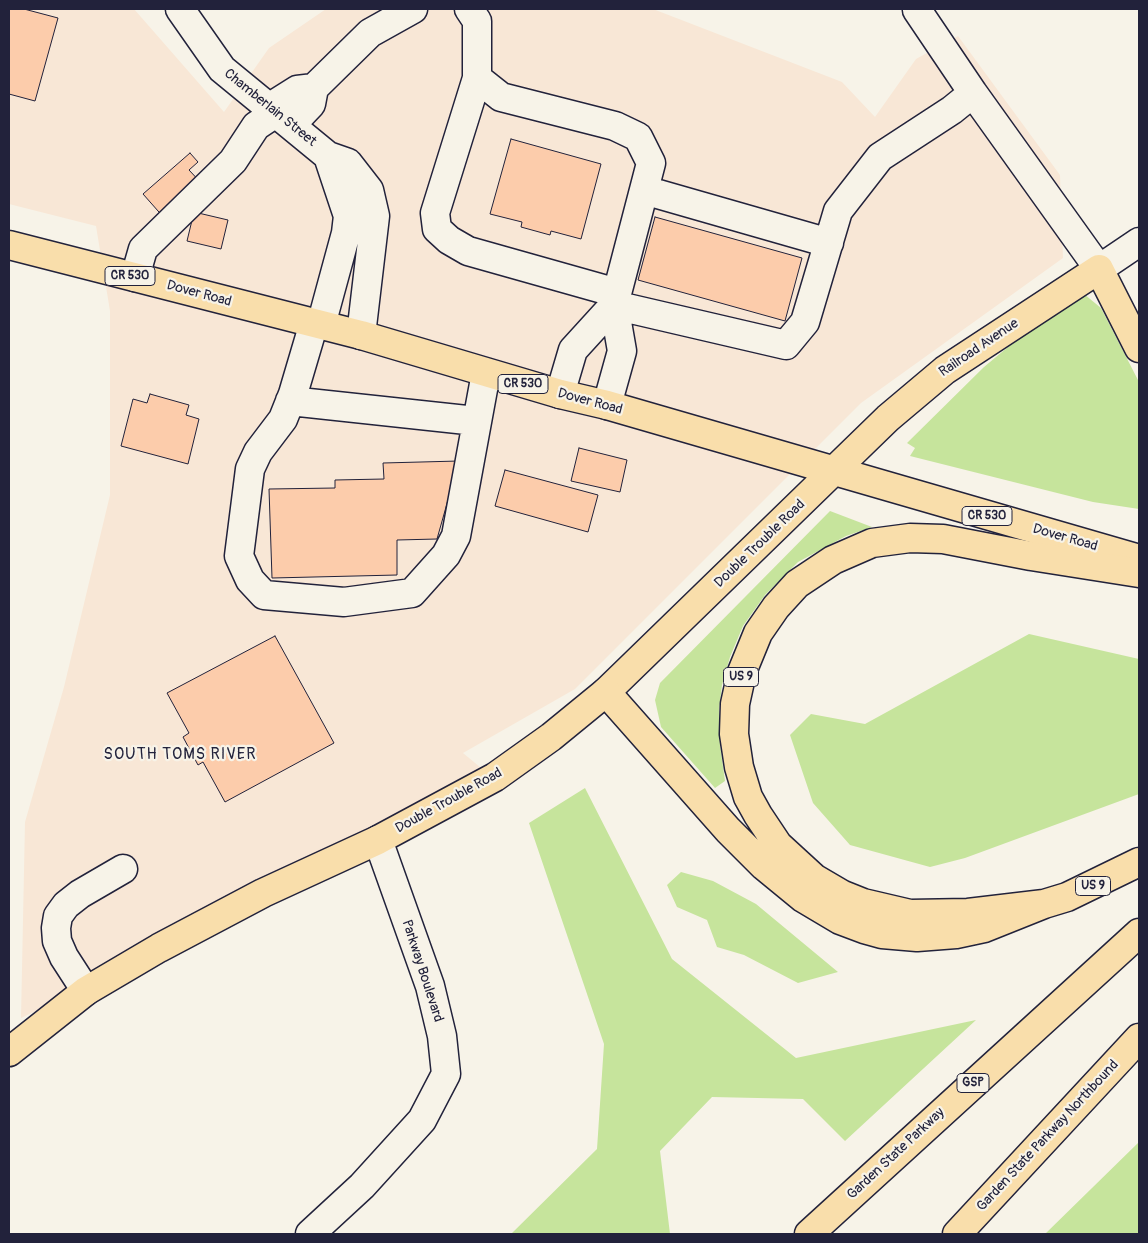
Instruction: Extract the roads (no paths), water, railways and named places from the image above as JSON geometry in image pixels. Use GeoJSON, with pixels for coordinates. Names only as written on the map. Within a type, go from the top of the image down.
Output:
{"type":"FeatureCollection","features":[{"type":"Feature","properties":{"kind":"main road","name":"Dover Road"},"geometry":{"type":"LineString","coordinates":[[9,245],[361,335],[834,473],[1139,558]]}},
{"type":"Feature","properties":{"kind":"main road"},"geometry":{"type":"LineString","coordinates":[[1099,269],[1139,348]]}},
{"type":"Feature","properties":{"kind":"main road","name":"Railroad Avenue"},"geometry":{"type":"LineString","coordinates":[[834,473],[888,418],[945,370],[1099,269]]}},
{"type":"Feature","properties":{"kind":"main road","name":"Double Trouble Road"},"geometry":{"type":"LineString","coordinates":[[9,1052],[86,991],[159,948],[263,892],[378,840],[495,777],[551,737],[606,692],[834,473]]}},
{"type":"Feature","properties":{"kind":"main road","name":"US 9"},"geometry":{"type":"LineString","coordinates":[[1139,573],[1031,556],[943,539],[910,538],[872,543],[833,560],[797,584],[776,607],[758,633],[744,665],[734,720],[736,749],[743,781],[758,815],[778,845],[814,878],[843,895],[863,903],[910,914],[950,914],[1044,904],[1092,887],[1139,862]]}},
{"type":"Feature","properties":{"kind":"main road"},"geometry":{"type":"LineString","coordinates":[[606,692],[746,849],[803,898],[840,920],[882,934],[940,936],[984,928],[1044,904]]}},
{"type":"Feature","properties":{"kind":"main road","name":"Garden State Parkway"},"geometry":{"type":"LineString","coordinates":[[809,1234],[919,1131],[1139,933]]}},
{"type":"Feature","properties":{"kind":"main road","name":"Garden State Parkway Northbound"},"geometry":{"type":"LineString","coordinates":[[957,1234],[1139,1038]]}},
{"type":"Feature","properties":{"kind":"street","name":"Chamberlain Street"},"geometry":{"type":"LineString","coordinates":[[180,9],[222,69],[280,114],[328,156],[348,163],[369,190],[375,216],[361,335]]}},
{"type":"Feature","properties":{"kind":"street"},"geometry":{"type":"LineString","coordinates":[[135,278],[143,248],[233,161],[256,126],[280,114],[311,104],[314,88],[370,33],[413,9]]}},
{"type":"Feature","properties":{"kind":"street"},"geometry":{"type":"LineString","coordinates":[[470,9],[477,21],[477,78],[435,212],[437,229],[449,240],[468,251],[615,299],[786,345],[805,322],[838,211],[880,157],[952,110],[973,93]]}},
{"type":"Feature","properties":{"kind":"street"},"geometry":{"type":"LineString","coordinates":[[916,9],[973,93],[1099,269]]}},
{"type":"Feature","properties":{"kind":"street"},"geometry":{"type":"LineString","coordinates":[[477,78],[501,96],[615,126],[638,137],[651,163],[615,299],[622,351],[608,406]]}},
{"type":"Feature","properties":{"kind":"street","name":"Chamberlain Street"},"geometry":{"type":"LineString","coordinates":[[328,156],[348,216],[346,233],[317,324],[283,419],[258,452],[250,469],[239,556],[250,580],[264,595],[344,602],[412,593],[446,555],[456,536],[476,421]]}},
{"type":"Feature","properties":{"kind":"street"},"geometry":{"type":"LineString","coordinates":[[644,190],[829,243]]}},
{"type":"Feature","properties":{"kind":"street","name":"Railroad Avenue"},"geometry":{"type":"LineString","coordinates":[[1099,269],[1139,242]]}},
{"type":"Feature","properties":{"kind":"street"},"geometry":{"type":"LineString","coordinates":[[560,394],[573,350],[615,299]]}},
{"type":"Feature","properties":{"kind":"street"},"geometry":{"type":"LineString","coordinates":[[290,401],[476,421],[486,373]]}},
{"type":"Feature","properties":{"kind":"street","name":"Parkway Boulevard"},"geometry":{"type":"LineString","coordinates":[[310,1234],[362,1186],[422,1120],[446,1074],[442,1036],[430,986],[378,840]]}},
{"type":"Feature","properties":{"kind":"street"},"geometry":{"type":"LineString","coordinates":[[86,991],[64,957],[57,941],[56,928],[58,916],[66,905],[80,894],[123,869]]}},
{"type":"Feature","properties":{"kind":"district","name":"SOUTH TOMS RIVER"},"geometry":{"type":"Point","coordinates":[180,755]}}]}
